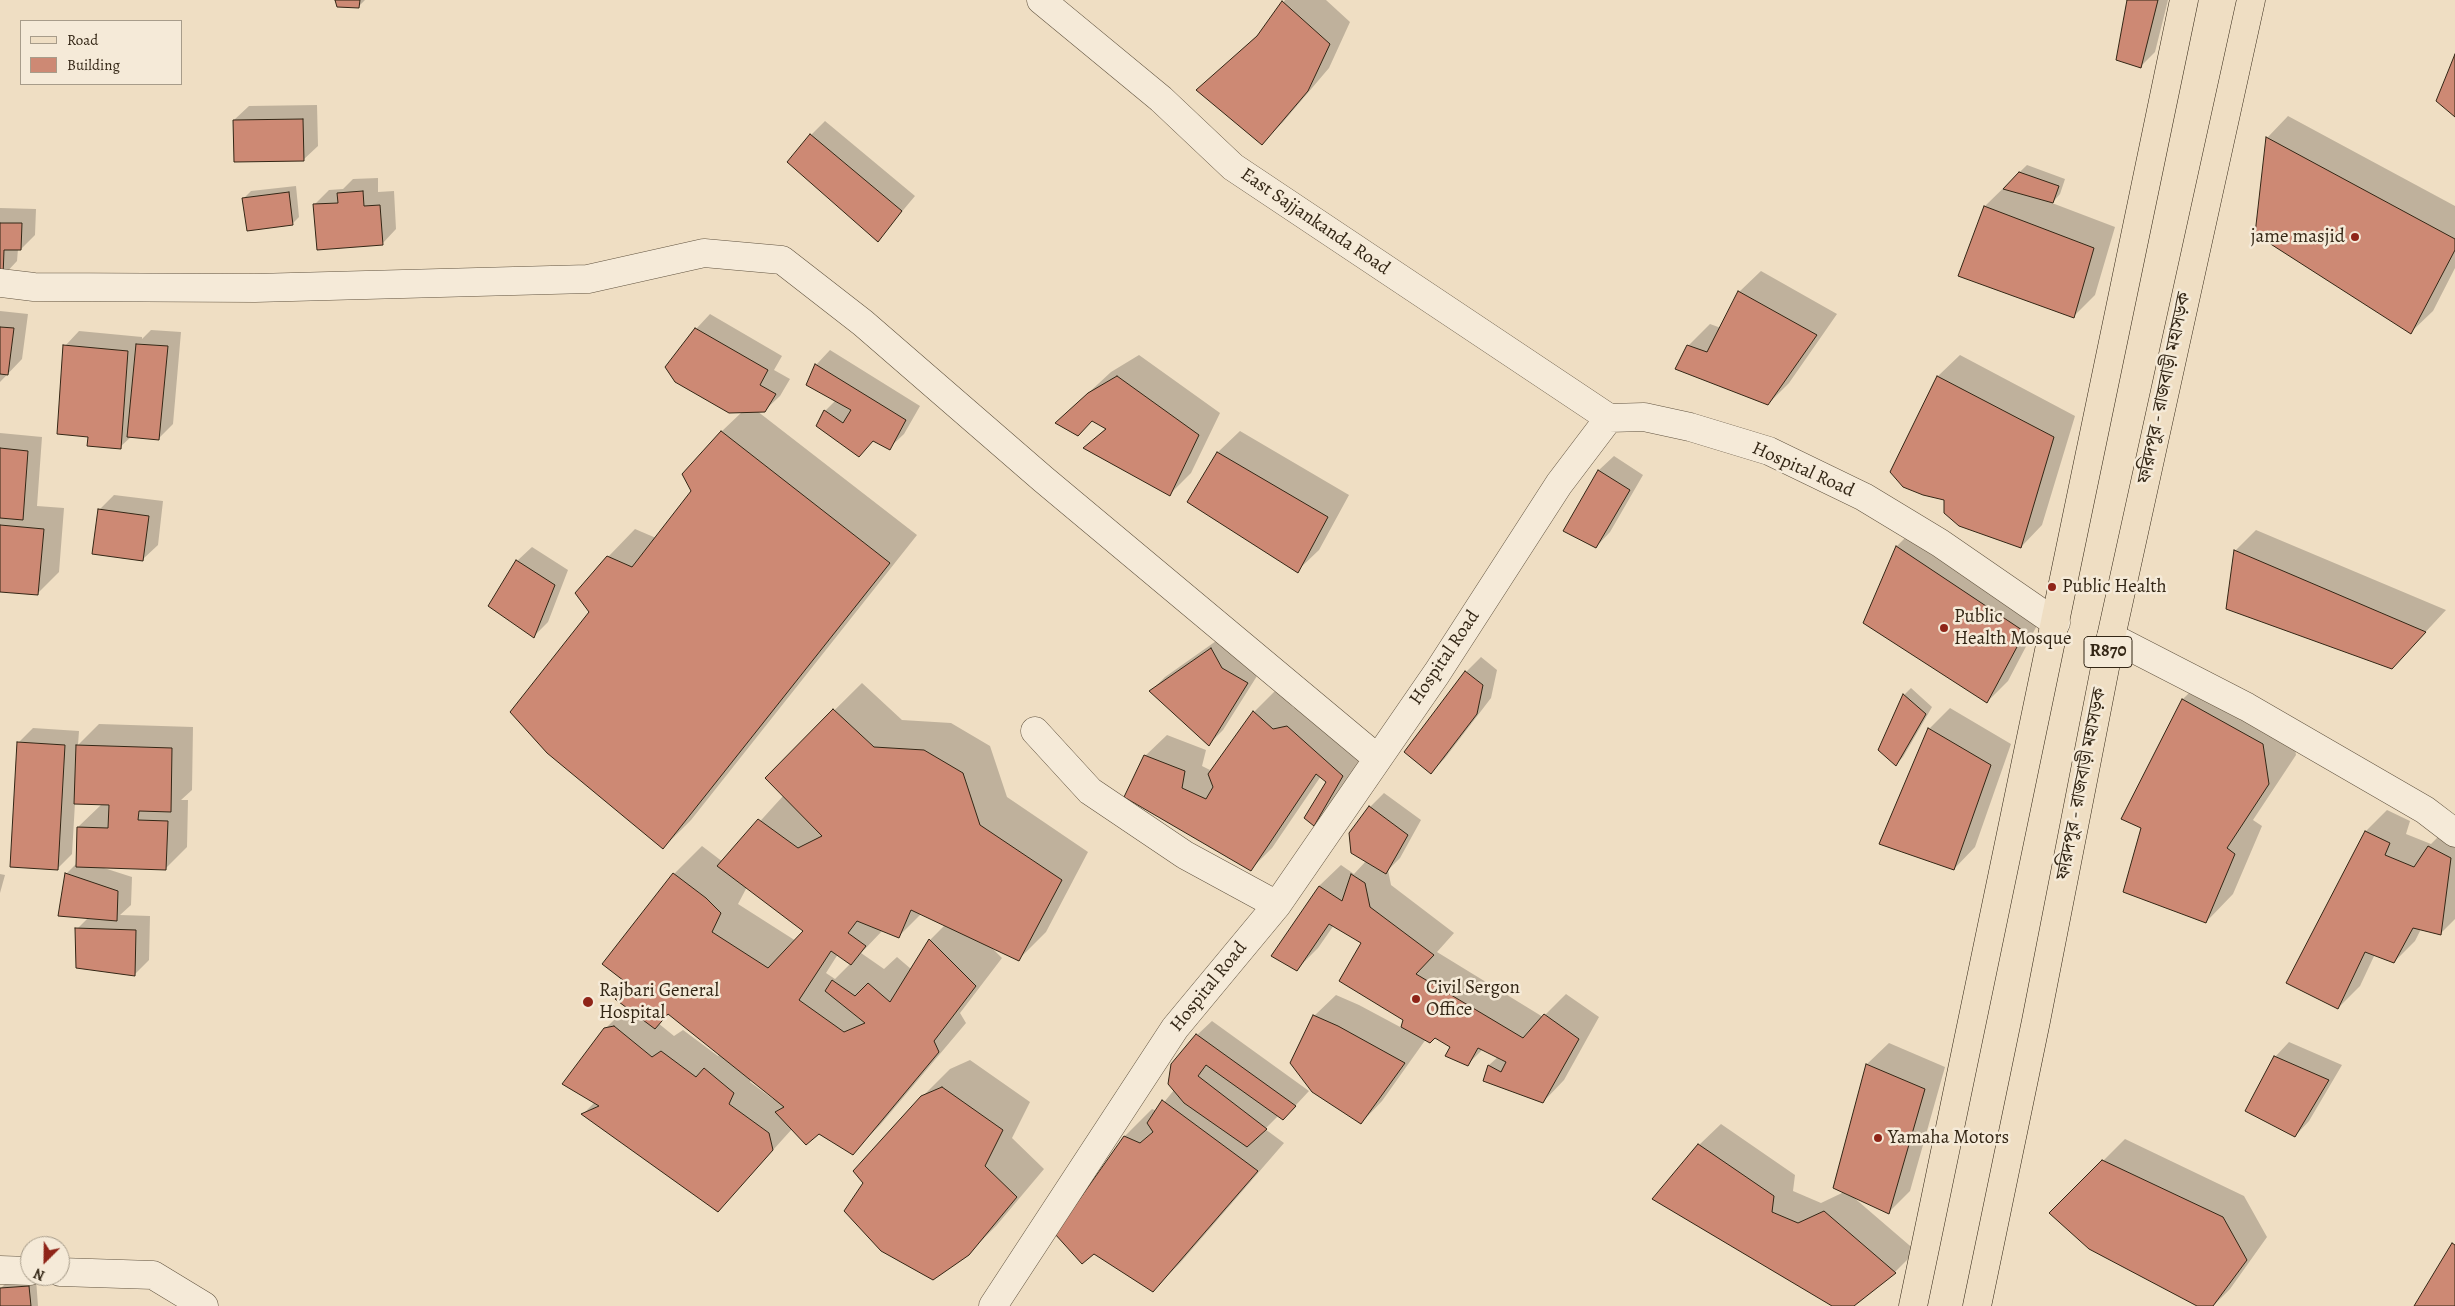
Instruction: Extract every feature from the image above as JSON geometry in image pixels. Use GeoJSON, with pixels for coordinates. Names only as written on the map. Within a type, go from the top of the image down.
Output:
{"type":"FeatureCollection","features":[{"type":"Feature","properties":{"kind":"main road"},"geometry":{"type":"LineString","coordinates":[[1913,1306],[2184,0]]}},
{"type":"Feature","properties":{"kind":"main road","name":"ফরিদপুর - রাজবাড়ী মহাসড়ক"},"geometry":{"type":"LineString","coordinates":[[1977,1306],[2036,1021],[2111,637],[2251,0]]}},
{"type":"Feature","properties":{"kind":"street","name":"East Sajjankanda Road"},"geometry":{"type":"LineString","coordinates":[[1041,0],[1161,99],[1233,167],[1609,418]]}},
{"type":"Feature","properties":{"kind":"street"},"geometry":{"type":"LineString","coordinates":[[0,283],[34,287],[255,288],[588,279],[704,253],[782,260],[863,323],[1043,479],[1377,758]]}},
{"type":"Feature","properties":{"kind":"street","name":"Hospital Road"},"geometry":{"type":"LineString","coordinates":[[993,1306],[1174,1028],[1277,905],[1436,673],[1559,484],[1609,418],[1644,417],[1690,427],[1769,451],[1864,497],[1940,543],[2056,622]]}},
{"type":"Feature","properties":{"kind":"street"},"geometry":{"type":"LineString","coordinates":[[2111,637],[2247,707],[2426,810],[2455,833]]}},
{"type":"Feature","properties":{"kind":"street"},"geometry":{"type":"LineString","coordinates":[[1035,731],[1090,791],[1185,855],[1277,905]]}},
{"type":"Feature","properties":{"kind":"street"},"geometry":{"type":"LineString","coordinates":[[0,1270],[20,1271]]}},
{"type":"Feature","properties":{"kind":"street"},"geometry":{"type":"LineString","coordinates":[[70,1272],[153,1275],[204,1306]]}},
{"type":"Feature","properties":{"kind":"building"},"geometry":{"type":"Polygon","coordinates":[[[335,0],[360,0],[359,8],[337,7],[335,0]]]}},
{"type":"Feature","properties":{"kind":"building"},"geometry":{"type":"Polygon","coordinates":[[[2127,0],[2158,0],[2141,68],[2116,60],[2127,0]]]}},
{"type":"Feature","properties":{"kind":"building"},"geometry":{"type":"Polygon","coordinates":[[[1282,1],[1330,44],[1308,91],[1262,145],[1196,90],[1257,36],[1282,1]]]}},
{"type":"Feature","properties":{"kind":"building"},"geometry":{"type":"Polygon","coordinates":[[[2455,54],[2455,117],[2436,101],[2455,54]]]}},
{"type":"Feature","properties":{"kind":"building"},"geometry":{"type":"Polygon","coordinates":[[[303,119],[304,161],[234,162],[233,120],[303,119]]]}},
{"type":"Feature","properties":{"kind":"building"},"geometry":{"type":"Polygon","coordinates":[[[810,134],[902,211],[878,242],[787,162],[810,134]]]}},
{"type":"Feature","properties":{"kind":"building","name":"jame masjid"},"geometry":{"type":"Polygon","coordinates":[[[2266,137],[2455,239],[2455,250],[2411,334],[2255,234],[2266,137]]]}},
{"type":"Feature","properties":{"kind":"building"},"geometry":{"type":"Polygon","coordinates":[[[2019,172],[2059,186],[2053,203],[2003,189],[2019,172]]]}},
{"type":"Feature","properties":{"kind":"building"},"geometry":{"type":"Polygon","coordinates":[[[363,191],[364,206],[380,205],[383,245],[317,250],[313,204],[338,203],[337,193],[363,191]]]}},
{"type":"Feature","properties":{"kind":"building"},"geometry":{"type":"Polygon","coordinates":[[[289,192],[293,225],[247,231],[242,198],[289,192]]]}},
{"type":"Feature","properties":{"kind":"building"},"geometry":{"type":"Polygon","coordinates":[[[1984,206],[2094,248],[2074,318],[1958,276],[1984,206]]]}},
{"type":"Feature","properties":{"kind":"building"},"geometry":{"type":"Polygon","coordinates":[[[0,223],[22,223],[21,250],[4,250],[3,277],[0,277],[0,223]]]}},
{"type":"Feature","properties":{"kind":"building"},"geometry":{"type":"Polygon","coordinates":[[[1738,291],[1817,335],[1768,405],[1675,369],[1687,345],[1707,352],[1738,291]]]}},
{"type":"Feature","properties":{"kind":"building"},"geometry":{"type":"Polygon","coordinates":[[[0,327],[14,328],[8,375],[0,374],[0,327]]]}},
{"type":"Feature","properties":{"kind":"building"},"geometry":{"type":"Polygon","coordinates":[[[695,328],[768,370],[760,385],[776,394],[765,412],[729,413],[675,382],[665,367],[695,328]]]}},
{"type":"Feature","properties":{"kind":"building"},"geometry":{"type":"Polygon","coordinates":[[[136,344],[168,346],[159,440],[127,437],[136,344]]]}},
{"type":"Feature","properties":{"kind":"building"},"geometry":{"type":"Polygon","coordinates":[[[63,345],[128,351],[121,449],[87,446],[88,437],[57,434],[63,345]]]}},
{"type":"Feature","properties":{"kind":"building"},"geometry":{"type":"Polygon","coordinates":[[[815,364],[906,420],[890,450],[873,441],[859,457],[816,426],[824,410],[843,423],[851,410],[806,385],[815,364]]]}},
{"type":"Feature","properties":{"kind":"building"},"geometry":{"type":"Polygon","coordinates":[[[1117,376],[1199,435],[1170,496],[1083,448],[1106,429],[1092,421],[1078,436],[1055,423],[1088,393],[1117,376]]]}},
{"type":"Feature","properties":{"kind":"building"},"geometry":{"type":"Polygon","coordinates":[[[1937,376],[2054,437],[2021,548],[1959,526],[1944,513],[1944,500],[1923,495],[1903,487],[1890,472],[1937,376]]]}},
{"type":"Feature","properties":{"kind":"building"},"geometry":{"type":"Polygon","coordinates":[[[721,431],[890,563],[663,849],[547,753],[510,712],[589,612],[575,593],[607,556],[632,567],[691,491],[682,474],[721,431]]]}},
{"type":"Feature","properties":{"kind":"building"},"geometry":{"type":"Polygon","coordinates":[[[0,448],[28,451],[23,520],[0,518],[0,448]]]}},
{"type":"Feature","properties":{"kind":"building"},"geometry":{"type":"Polygon","coordinates":[[[1217,452],[1328,517],[1298,573],[1187,502],[1217,452]]]}},
{"type":"Feature","properties":{"kind":"building"},"geometry":{"type":"Polygon","coordinates":[[[1598,470],[1630,490],[1596,548],[1563,531],[1598,470]]]}},
{"type":"Feature","properties":{"kind":"building"},"geometry":{"type":"Polygon","coordinates":[[[98,509],[149,516],[143,561],[92,554],[98,509]]]}},
{"type":"Feature","properties":{"kind":"building"},"geometry":{"type":"Polygon","coordinates":[[[0,525],[44,529],[38,595],[0,592],[0,525]]]}},
{"type":"Feature","properties":{"kind":"building","name":"Public Health Mosque"},"geometry":{"type":"Polygon","coordinates":[[[1896,546],[2025,632],[1987,703],[1863,623],[1896,546]]]}},
{"type":"Feature","properties":{"kind":"building"},"geometry":{"type":"Polygon","coordinates":[[[2234,550],[2426,632],[2392,669],[2226,609],[2234,550]]]}},
{"type":"Feature","properties":{"kind":"building"},"geometry":{"type":"Polygon","coordinates":[[[516,560],[555,585],[534,638],[488,606],[516,560]]]}},
{"type":"Feature","properties":{"kind":"building"},"geometry":{"type":"Polygon","coordinates":[[[1211,648],[1222,668],[1248,683],[1209,746],[1149,691],[1211,648]]]}},
{"type":"Feature","properties":{"kind":"building"},"geometry":{"type":"Polygon","coordinates":[[[1465,671],[1483,685],[1477,714],[1431,774],[1404,752],[1465,671]]]}},
{"type":"Feature","properties":{"kind":"building"},"geometry":{"type":"Polygon","coordinates":[[[1903,694],[1926,714],[1896,766],[1878,750],[1903,694]]]}},
{"type":"Feature","properties":{"kind":"building"},"geometry":{"type":"Polygon","coordinates":[[[2182,699],[2263,744],[2269,784],[2227,848],[2235,854],[2206,923],[2123,892],[2141,828],[2121,819],[2182,699]]]}},
{"type":"Feature","properties":{"kind":"building"},"geometry":{"type":"Polygon","coordinates":[[[833,709],[874,747],[924,750],[963,773],[980,825],[1062,880],[1019,961],[911,910],[899,938],[857,921],[848,933],[866,946],[851,965],[831,951],[799,1000],[844,1032],[865,1023],[825,991],[832,980],[855,996],[868,983],[890,1002],[929,939],[976,986],[934,1041],[939,1052],[853,1155],[819,1134],[806,1145],[775,1112],[784,1107],[668,1014],[655,1029],[615,999],[628,984],[602,964],[673,873],[706,898],[721,913],[712,932],[768,968],[803,931],[717,866],[758,819],[798,848],[822,836],[765,778],[833,709]]]}},
{"type":"Feature","properties":{"kind":"building"},"geometry":{"type":"Polygon","coordinates":[[[1253,711],[1273,729],[1287,726],[1343,776],[1314,826],[1304,818],[1326,782],[1316,774],[1251,871],[1124,797],[1144,755],[1185,771],[1182,788],[1206,799],[1213,787],[1208,774],[1253,711]]]}},
{"type":"Feature","properties":{"kind":"building"},"geometry":{"type":"Polygon","coordinates":[[[1928,728],[1991,765],[1954,870],[1879,844],[1928,728]]]}},
{"type":"Feature","properties":{"kind":"building"},"geometry":{"type":"Polygon","coordinates":[[[17,742],[65,745],[58,870],[10,867],[17,742]]]}},
{"type":"Feature","properties":{"kind":"building"},"geometry":{"type":"Polygon","coordinates":[[[76,745],[172,748],[171,812],[139,811],[138,820],[168,821],[166,870],[76,867],[77,827],[108,828],[109,805],[74,804],[76,745]]]}},
{"type":"Feature","properties":{"kind":"building"},"geometry":{"type":"Polygon","coordinates":[[[1369,806],[1408,835],[1386,874],[1351,853],[1349,833],[1369,806]]]}},
{"type":"Feature","properties":{"kind":"building"},"geometry":{"type":"Polygon","coordinates":[[[2365,831],[2390,843],[2385,855],[2414,867],[2428,846],[2451,858],[2441,935],[2413,928],[2394,963],[2365,952],[2338,1009],[2286,983],[2365,831]]]}},
{"type":"Feature","properties":{"kind":"building"},"geometry":{"type":"Polygon","coordinates":[[[65,873],[118,891],[117,921],[58,916],[65,873]]]}},
{"type":"Feature","properties":{"kind":"building"},"geometry":{"type":"Polygon","coordinates":[[[1351,874],[1365,883],[1370,907],[1434,955],[1416,974],[1523,1038],[1544,1014],[1579,1039],[1543,1103],[1483,1081],[1488,1065],[1501,1072],[1506,1062],[1478,1048],[1468,1066],[1445,1056],[1450,1047],[1435,1038],[1430,1043],[1401,1027],[1403,1020],[1339,981],[1361,943],[1329,924],[1297,971],[1271,956],[1319,886],[1342,901],[1351,874]]]}},
{"type":"Feature","properties":{"kind":"building"},"geometry":{"type":"Polygon","coordinates":[[[75,928],[136,930],[135,976],[76,968],[75,928]]]}},
{"type":"Feature","properties":{"kind":"building"},"geometry":{"type":"Polygon","coordinates":[[[1313,1015],[1338,1026],[1405,1063],[1361,1124],[1312,1092],[1290,1063],[1313,1015]]]}},
{"type":"Feature","properties":{"kind":"building","name":"Rajbari General Hospital"},"geometry":{"type":"Polygon","coordinates":[[[614,1026],[652,1057],[661,1051],[696,1077],[704,1068],[734,1093],[729,1104],[769,1133],[773,1150],[718,1212],[581,1114],[599,1106],[562,1084],[604,1028],[614,1026]]]}},
{"type":"Feature","properties":{"kind":"building"},"geometry":{"type":"Polygon","coordinates":[[[1196,1034],[1296,1106],[1283,1120],[1206,1065],[1198,1076],[1267,1129],[1247,1147],[1184,1103],[1168,1084],[1171,1064],[1196,1034]]]}},
{"type":"Feature","properties":{"kind":"building"},"geometry":{"type":"Polygon","coordinates":[[[2274,1056],[2329,1080],[2295,1137],[2245,1111],[2274,1056]]]}},
{"type":"Feature","properties":{"kind":"building","name":"Yamaha Motors"},"geometry":{"type":"Polygon","coordinates":[[[1866,1064],[1925,1089],[1889,1214],[1833,1188],[1866,1064]]]}},
{"type":"Feature","properties":{"kind":"building"},"geometry":{"type":"Polygon","coordinates":[[[942,1087],[1003,1130],[985,1166],[1017,1197],[969,1255],[933,1280],[881,1251],[844,1211],[863,1183],[853,1171],[921,1096],[942,1087]]]}},
{"type":"Feature","properties":{"kind":"building"},"geometry":{"type":"Polygon","coordinates":[[[1162,1100],[1258,1171],[1153,1292],[1094,1254],[1082,1264],[1055,1234],[1124,1136],[1140,1143],[1153,1132],[1147,1123],[1162,1100]]]}},
{"type":"Feature","properties":{"kind":"building"},"geometry":{"type":"Polygon","coordinates":[[[1698,1144],[1774,1196],[1772,1212],[1798,1223],[1824,1211],[1896,1273],[1854,1306],[1832,1306],[1652,1199],[1698,1144]]]}},
{"type":"Feature","properties":{"kind":"building"},"geometry":{"type":"Polygon","coordinates":[[[2102,1160],[2223,1217],[2247,1260],[2213,1306],[2197,1306],[2089,1249],[2049,1213],[2102,1160]]]}},
{"type":"Feature","properties":{"kind":"building"},"geometry":{"type":"Polygon","coordinates":[[[2452,1243],[2455,1245],[2455,1306],[2414,1306],[2452,1243]]]}},
{"type":"Feature","properties":{"kind":"building"},"geometry":{"type":"Polygon","coordinates":[[[29,1286],[31,1306],[0,1306],[0,1288],[29,1286]]]}},
{"type":"Feature","properties":{"kind":"place","name":"jame masjid"},"geometry":{"type":"Point","coordinates":[2355,237]}},
{"type":"Feature","properties":{"kind":"place","name":"Public Health"},"geometry":{"type":"Point","coordinates":[2052,587]}},
{"type":"Feature","properties":{"kind":"place","name":"Public Health Mosque"},"geometry":{"type":"Point","coordinates":[1944,628]}},
{"type":"Feature","properties":{"kind":"place","name":"Civil Sergon Office"},"geometry":{"type":"Point","coordinates":[1416,999]}},
{"type":"Feature","properties":{"kind":"place","name":"Rajbari General Hospital"},"geometry":{"type":"Point","coordinates":[588,1002]}},
{"type":"Feature","properties":{"kind":"place","name":"Yamaha Motors"},"geometry":{"type":"Point","coordinates":[1878,1138]}}]}
